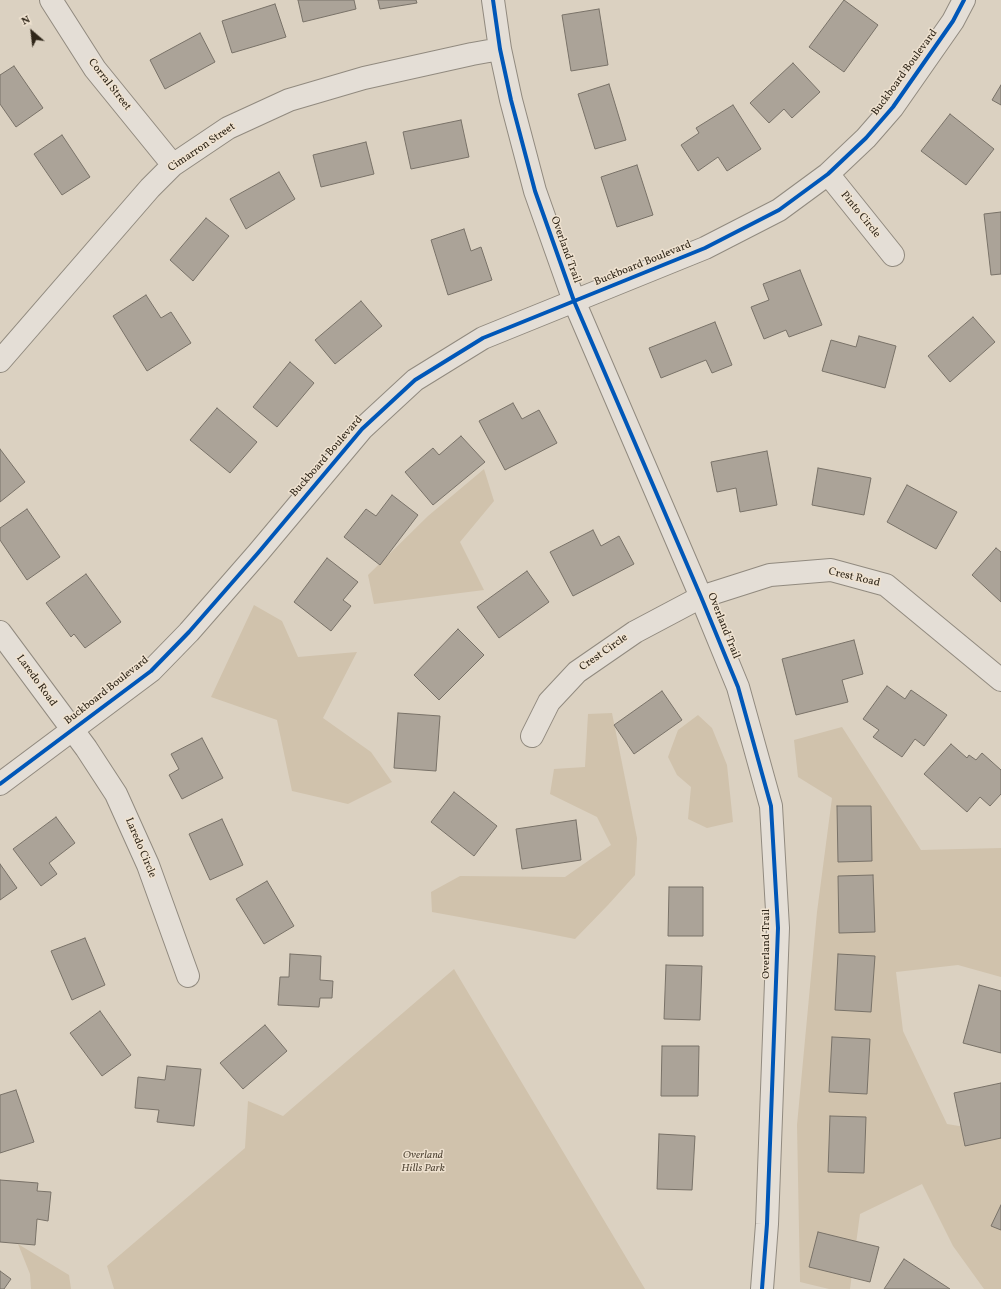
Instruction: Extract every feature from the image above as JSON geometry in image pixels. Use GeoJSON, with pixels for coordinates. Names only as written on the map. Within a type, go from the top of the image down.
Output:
{"type":"FeatureCollection","features":[{"type":"Feature","properties":{"kind":"street","name":"Corral Street"},"geometry":{"type":"LineString","coordinates":[[51,0],[95,69],[173,165]]}},
{"type":"Feature","properties":{"kind":"street","name":"Overland Trail"},"geometry":{"type":"LineString","coordinates":[[493,0],[500,49],[510,100],[535,192],[574,301],[738,687],[771,806],[778,928],[768,1224],[762,1289]]}},
{"type":"Feature","properties":{"kind":"street","name":"Buckboard Boulevard"},"geometry":{"type":"LineString","coordinates":[[0,784],[151,671],[189,632],[258,553],[362,429],[415,380],[483,338],[705,248],[779,210],[828,174],[866,138],[893,107],[953,22],[964,0]]}},
{"type":"Feature","properties":{"kind":"street","name":"Cimarron Street"},"geometry":{"type":"LineString","coordinates":[[0,361],[150,188],[173,165],[228,128],[289,100],[364,78],[500,49]]}},
{"type":"Feature","properties":{"kind":"street","name":"Pinto Circle"},"geometry":{"type":"LineString","coordinates":[[828,174],[893,255]]}},
{"type":"Feature","properties":{"kind":"street","name":"Crest Road"},"geometry":{"type":"LineString","coordinates":[[701,597],[770,575],[831,570],[859,577],[886,585],[1001,680]]}},
{"type":"Feature","properties":{"kind":"street","name":"Crest Circle"},"geometry":{"type":"LineString","coordinates":[[532,736],[549,702],[577,672],[635,632],[701,597]]}},
{"type":"Feature","properties":{"kind":"street","name":"Laredo Road"},"geometry":{"type":"LineString","coordinates":[[0,632],[72,730]]}},
{"type":"Feature","properties":{"kind":"street","name":"Laredo Circle"},"geometry":{"type":"LineString","coordinates":[[72,730],[86,748],[116,794],[148,866],[188,976]]}},
{"type":"Feature","properties":{"kind":"green space"},"geometry":{"type":"Polygon","coordinates":[[[484,469],[494,501],[460,542],[484,590],[374,604],[368,575],[428,516],[484,469]]]}},
{"type":"Feature","properties":{"kind":"green space"},"geometry":{"type":"Polygon","coordinates":[[[254,605],[282,621],[298,657],[357,652],[323,718],[371,752],[392,782],[348,804],[292,791],[277,720],[211,697],[254,605]]]}},
{"type":"Feature","properties":{"kind":"green space"},"geometry":{"type":"Polygon","coordinates":[[[612,713],[637,838],[635,875],[608,905],[575,939],[432,912],[431,892],[460,876],[565,877],[611,845],[597,817],[550,794],[554,769],[585,767],[588,714],[612,713]]]}},
{"type":"Feature","properties":{"kind":"green space"},"geometry":{"type":"Polygon","coordinates":[[[698,715],[712,728],[727,765],[733,822],[707,828],[688,819],[691,787],[677,775],[668,757],[678,730],[698,715]]]}},
{"type":"Feature","properties":{"kind":"green space"},"geometry":{"type":"Polygon","coordinates":[[[842,727],[921,850],[1001,848],[1001,977],[958,965],[896,972],[903,1031],[947,1124],[1001,1133],[1001,1289],[984,1289],[953,1246],[922,1184],[860,1214],[850,1289],[829,1289],[800,1282],[797,1125],[817,912],[832,798],[798,777],[794,740],[842,727]]]}},
{"type":"Feature","properties":{"kind":"green space","name":"Overland Hills Park"},"geometry":{"type":"Polygon","coordinates":[[[454,969],[645,1289],[114,1289],[107,1266],[245,1148],[248,1101],[283,1116],[454,969]]]}},
{"type":"Feature","properties":{"kind":"green space"},"geometry":{"type":"Polygon","coordinates":[[[18,1244],[69,1275],[71,1289],[31,1289],[30,1274],[18,1244]]]}},
{"type":"Feature","properties":{"kind":"building"},"geometry":{"type":"Polygon","coordinates":[[[298,0],[354,0],[356,9],[303,22],[298,0]]]}},
{"type":"Feature","properties":{"kind":"building"},"geometry":{"type":"Polygon","coordinates":[[[378,0],[416,0],[417,3],[380,9],[378,0]]]}},
{"type":"Feature","properties":{"kind":"building"},"geometry":{"type":"Polygon","coordinates":[[[844,0],[878,25],[844,72],[809,47],[844,0]]]}},
{"type":"Feature","properties":{"kind":"building"},"geometry":{"type":"Polygon","coordinates":[[[275,4],[286,37],[232,53],[222,21],[275,4]]]}},
{"type":"Feature","properties":{"kind":"building"},"geometry":{"type":"Polygon","coordinates":[[[599,9],[608,65],[571,71],[562,15],[599,9]]]}},
{"type":"Feature","properties":{"kind":"building"},"geometry":{"type":"Polygon","coordinates":[[[200,33],[215,62],[165,89],[150,60],[200,33]]]}},
{"type":"Feature","properties":{"kind":"building"},"geometry":{"type":"Polygon","coordinates":[[[793,63],[820,92],[792,118],[784,109],[769,123],[750,103],[793,63]]]}},
{"type":"Feature","properties":{"kind":"building"},"geometry":{"type":"Polygon","coordinates":[[[14,66],[43,108],[16,127],[0,104],[0,75],[14,66]]]}},
{"type":"Feature","properties":{"kind":"building"},"geometry":{"type":"Polygon","coordinates":[[[609,84],[626,140],[595,149],[578,94],[609,84]]]}},
{"type":"Feature","properties":{"kind":"building"},"geometry":{"type":"Polygon","coordinates":[[[1001,85],[1001,105],[992,100],[1001,85]]]}},
{"type":"Feature","properties":{"kind":"building"},"geometry":{"type":"Polygon","coordinates":[[[733,105],[761,149],[727,171],[718,157],[698,171],[681,145],[699,133],[696,128],[733,105]]]}},
{"type":"Feature","properties":{"kind":"building"},"geometry":{"type":"Polygon","coordinates":[[[950,114],[994,149],[966,185],[921,151],[950,114]]]}},
{"type":"Feature","properties":{"kind":"building"},"geometry":{"type":"Polygon","coordinates":[[[461,120],[469,157],[411,169],[403,132],[461,120]]]}},
{"type":"Feature","properties":{"kind":"building"},"geometry":{"type":"Polygon","coordinates":[[[62,135],[90,177],[62,195],[34,154],[62,135]]]}},
{"type":"Feature","properties":{"kind":"building"},"geometry":{"type":"Polygon","coordinates":[[[366,142],[374,174],[321,187],[313,155],[366,142]]]}},
{"type":"Feature","properties":{"kind":"building"},"geometry":{"type":"Polygon","coordinates":[[[637,165],[653,215],[617,227],[601,177],[637,165]]]}},
{"type":"Feature","properties":{"kind":"building"},"geometry":{"type":"Polygon","coordinates":[[[279,172],[295,199],[246,229],[230,199],[279,172]]]}},
{"type":"Feature","properties":{"kind":"building"},"geometry":{"type":"Polygon","coordinates":[[[1001,212],[1001,274],[991,275],[984,214],[1001,212]]]}},
{"type":"Feature","properties":{"kind":"building"},"geometry":{"type":"Polygon","coordinates":[[[206,218],[229,236],[193,281],[170,260],[206,218]]]}},
{"type":"Feature","properties":{"kind":"building"},"geometry":{"type":"Polygon","coordinates":[[[464,229],[471,251],[481,247],[492,280],[448,295],[431,240],[464,229]]]}},
{"type":"Feature","properties":{"kind":"building"},"geometry":{"type":"Polygon","coordinates":[[[800,270],[822,325],[789,337],[786,330],[764,339],[751,307],[769,300],[763,284],[800,270]]]}},
{"type":"Feature","properties":{"kind":"building"},"geometry":{"type":"Polygon","coordinates":[[[146,295],[161,318],[171,312],[191,343],[147,371],[113,316],[146,295]]]}},
{"type":"Feature","properties":{"kind":"building"},"geometry":{"type":"Polygon","coordinates":[[[361,301],[382,326],[335,364],[315,340],[361,301]]]}},
{"type":"Feature","properties":{"kind":"building"},"geometry":{"type":"Polygon","coordinates":[[[973,317],[995,342],[950,382],[928,356],[973,317]]]}},
{"type":"Feature","properties":{"kind":"building"},"geometry":{"type":"Polygon","coordinates":[[[715,322],[732,365],[712,373],[706,360],[661,378],[649,348],[715,322]]]}},
{"type":"Feature","properties":{"kind":"building"},"geometry":{"type":"Polygon","coordinates":[[[859,336],[896,346],[885,388],[822,371],[831,340],[856,347],[859,336]]]}},
{"type":"Feature","properties":{"kind":"building"},"geometry":{"type":"Polygon","coordinates":[[[290,362],[314,383],[277,427],[253,407],[290,362]]]}},
{"type":"Feature","properties":{"kind":"building"},"geometry":{"type":"Polygon","coordinates":[[[513,403],[522,419],[539,410],[557,443],[505,470],[479,421],[513,403]]]}},
{"type":"Feature","properties":{"kind":"building"},"geometry":{"type":"Polygon","coordinates":[[[217,408],[257,442],[230,473],[190,440],[217,408]]]}},
{"type":"Feature","properties":{"kind":"building"},"geometry":{"type":"Polygon","coordinates":[[[461,436],[485,462],[433,505],[405,472],[433,448],[439,455],[461,436]]]}},
{"type":"Feature","properties":{"kind":"building"},"geometry":{"type":"Polygon","coordinates":[[[0,449],[25,482],[0,502],[0,449]]]}},
{"type":"Feature","properties":{"kind":"building"},"geometry":{"type":"Polygon","coordinates":[[[767,451],[777,505],[740,512],[736,488],[717,492],[711,462],[767,451]]]}},
{"type":"Feature","properties":{"kind":"building"},"geometry":{"type":"Polygon","coordinates":[[[818,468],[871,478],[864,515],[812,505],[818,468]]]}},
{"type":"Feature","properties":{"kind":"building"},"geometry":{"type":"Polygon","coordinates":[[[907,485],[957,512],[936,549],[887,522],[907,485]]]}},
{"type":"Feature","properties":{"kind":"building"},"geometry":{"type":"Polygon","coordinates":[[[392,495],[418,515],[380,565],[344,537],[366,509],[376,516],[392,495]]]}},
{"type":"Feature","properties":{"kind":"building"},"geometry":{"type":"Polygon","coordinates":[[[27,509],[60,557],[27,580],[0,540],[0,528],[27,509]]]}},
{"type":"Feature","properties":{"kind":"building"},"geometry":{"type":"Polygon","coordinates":[[[593,530],[601,546],[619,536],[634,564],[573,596],[550,552],[593,530]]]}},
{"type":"Feature","properties":{"kind":"building"},"geometry":{"type":"Polygon","coordinates":[[[996,548],[1001,552],[1001,602],[972,575],[996,548]]]}},
{"type":"Feature","properties":{"kind":"building"},"geometry":{"type":"Polygon","coordinates":[[[327,558],[358,582],[343,600],[351,606],[331,631],[294,602],[327,558]]]}},
{"type":"Feature","properties":{"kind":"building"},"geometry":{"type":"Polygon","coordinates":[[[527,571],[549,602],[499,638],[477,607],[527,571]]]}},
{"type":"Feature","properties":{"kind":"building"},"geometry":{"type":"Polygon","coordinates":[[[86,574],[121,622],[85,648],[74,634],[71,637],[46,603],[86,574]]]}},
{"type":"Feature","properties":{"kind":"building"},"geometry":{"type":"Polygon","coordinates":[[[458,629],[484,655],[439,700],[414,675],[458,629]]]}},
{"type":"Feature","properties":{"kind":"building"},"geometry":{"type":"Polygon","coordinates":[[[854,640],[863,674],[842,680],[848,702],[796,715],[782,659],[854,640]]]}},
{"type":"Feature","properties":{"kind":"building"},"geometry":{"type":"Polygon","coordinates":[[[887,686],[905,699],[911,690],[947,715],[924,746],[915,739],[902,757],[873,737],[879,730],[863,719],[887,686]]]}},
{"type":"Feature","properties":{"kind":"building"},"geometry":{"type":"Polygon","coordinates":[[[662,691],[682,720],[634,754],[614,725],[662,691]]]}},
{"type":"Feature","properties":{"kind":"building"},"geometry":{"type":"Polygon","coordinates":[[[398,713],[440,716],[436,771],[394,768],[398,713]]]}},
{"type":"Feature","properties":{"kind":"building"},"geometry":{"type":"Polygon","coordinates":[[[202,738],[223,778],[182,799],[169,775],[179,769],[171,754],[202,738]]]}},
{"type":"Feature","properties":{"kind":"building"},"geometry":{"type":"Polygon","coordinates":[[[951,744],[967,758],[969,755],[976,760],[982,753],[1001,770],[1001,794],[990,806],[980,797],[967,812],[924,774],[951,744]]]}},
{"type":"Feature","properties":{"kind":"building"},"geometry":{"type":"Polygon","coordinates":[[[454,792],[497,826],[474,856],[431,822],[454,792]]]}},
{"type":"Feature","properties":{"kind":"building"},"geometry":{"type":"Polygon","coordinates":[[[837,806],[871,806],[872,861],[838,862],[837,806]]]}},
{"type":"Feature","properties":{"kind":"building"},"geometry":{"type":"Polygon","coordinates":[[[56,817],[75,843],[49,863],[57,874],[41,886],[13,849],[56,817]]]}},
{"type":"Feature","properties":{"kind":"building"},"geometry":{"type":"Polygon","coordinates":[[[222,819],[243,865],[210,880],[189,834],[222,819]]]}},
{"type":"Feature","properties":{"kind":"building"},"geometry":{"type":"Polygon","coordinates":[[[576,820],[581,860],[522,869],[516,829],[576,820]]]}},
{"type":"Feature","properties":{"kind":"building"},"geometry":{"type":"Polygon","coordinates":[[[0,864],[17,888],[0,900],[0,864]]]}},
{"type":"Feature","properties":{"kind":"building"},"geometry":{"type":"Polygon","coordinates":[[[873,875],[875,932],[839,933],[838,876],[873,875]]]}},
{"type":"Feature","properties":{"kind":"building"},"geometry":{"type":"Polygon","coordinates":[[[267,881],[294,926],[264,944],[236,899],[267,881]]]}},
{"type":"Feature","properties":{"kind":"building"},"geometry":{"type":"Polygon","coordinates":[[[669,887],[703,887],[703,936],[668,936],[669,887]]]}},
{"type":"Feature","properties":{"kind":"building"},"geometry":{"type":"Polygon","coordinates":[[[85,938],[105,985],[72,1000],[51,951],[85,938]]]}},
{"type":"Feature","properties":{"kind":"building"},"geometry":{"type":"Polygon","coordinates":[[[290,954],[321,956],[320,980],[333,981],[332,998],[320,998],[319,1007],[278,1005],[280,977],[289,977],[290,954]]]}},
{"type":"Feature","properties":{"kind":"building"},"geometry":{"type":"Polygon","coordinates":[[[838,954],[875,956],[871,1012],[835,1010],[838,954]]]}},
{"type":"Feature","properties":{"kind":"building"},"geometry":{"type":"Polygon","coordinates":[[[666,965],[702,966],[700,1020],[664,1019],[666,965]]]}},
{"type":"Feature","properties":{"kind":"building"},"geometry":{"type":"Polygon","coordinates":[[[979,985],[1001,991],[1001,1053],[963,1043],[979,985]]]}},
{"type":"Feature","properties":{"kind":"building"},"geometry":{"type":"Polygon","coordinates":[[[100,1011],[131,1055],[102,1076],[70,1033],[100,1011]]]}},
{"type":"Feature","properties":{"kind":"building"},"geometry":{"type":"Polygon","coordinates":[[[265,1025],[287,1051],[243,1089],[220,1063],[265,1025]]]}},
{"type":"Feature","properties":{"kind":"building"},"geometry":{"type":"Polygon","coordinates":[[[832,1037],[870,1039],[867,1094],[829,1092],[832,1037]]]}},
{"type":"Feature","properties":{"kind":"building"},"geometry":{"type":"Polygon","coordinates":[[[662,1046],[699,1046],[698,1096],[661,1096],[662,1046]]]}},
{"type":"Feature","properties":{"kind":"building"},"geometry":{"type":"Polygon","coordinates":[[[167,1066],[201,1069],[194,1126],[157,1122],[159,1110],[135,1108],[138,1077],[165,1080],[167,1066]]]}},
{"type":"Feature","properties":{"kind":"building"},"geometry":{"type":"Polygon","coordinates":[[[1001,1083],[1001,1138],[965,1146],[954,1093],[1001,1083]]]}},
{"type":"Feature","properties":{"kind":"building"},"geometry":{"type":"Polygon","coordinates":[[[16,1090],[34,1142],[0,1153],[0,1095],[16,1090]]]}},
{"type":"Feature","properties":{"kind":"building"},"geometry":{"type":"Polygon","coordinates":[[[830,1116],[866,1117],[864,1173],[828,1172],[830,1116]]]}},
{"type":"Feature","properties":{"kind":"building"},"geometry":{"type":"Polygon","coordinates":[[[659,1134],[695,1136],[692,1190],[657,1189],[659,1134]]]}},
{"type":"Feature","properties":{"kind":"building"},"geometry":{"type":"Polygon","coordinates":[[[0,1180],[38,1183],[37,1191],[51,1192],[48,1221],[37,1219],[35,1245],[0,1242],[0,1180]]]}},
{"type":"Feature","properties":{"kind":"building"},"geometry":{"type":"Polygon","coordinates":[[[1001,1205],[1001,1230],[991,1226],[1001,1205]]]}},
{"type":"Feature","properties":{"kind":"building"},"geometry":{"type":"Polygon","coordinates":[[[818,1232],[879,1247],[870,1282],[809,1267],[818,1232]]]}},
{"type":"Feature","properties":{"kind":"building"},"geometry":{"type":"Polygon","coordinates":[[[904,1259],[950,1289],[884,1289],[904,1259]]]}},
{"type":"Feature","properties":{"kind":"building"},"geometry":{"type":"Polygon","coordinates":[[[0,1271],[11,1279],[4,1289],[0,1289],[0,1271]]]}},
{"type":"Feature","properties":{"kind":"cycle path"},"geometry":{"type":"LineString","coordinates":[[493,0],[500,49],[511,100],[535,191],[574,301],[738,687],[771,806],[778,928],[767,1224],[762,1289]]}},
{"type":"Feature","properties":{"kind":"cycle path"},"geometry":{"type":"LineString","coordinates":[[0,784],[151,671],[189,632],[258,553],[362,429],[415,380],[483,338],[705,248],[779,210],[828,174],[866,138],[893,107],[953,21],[964,0]]}}]}
